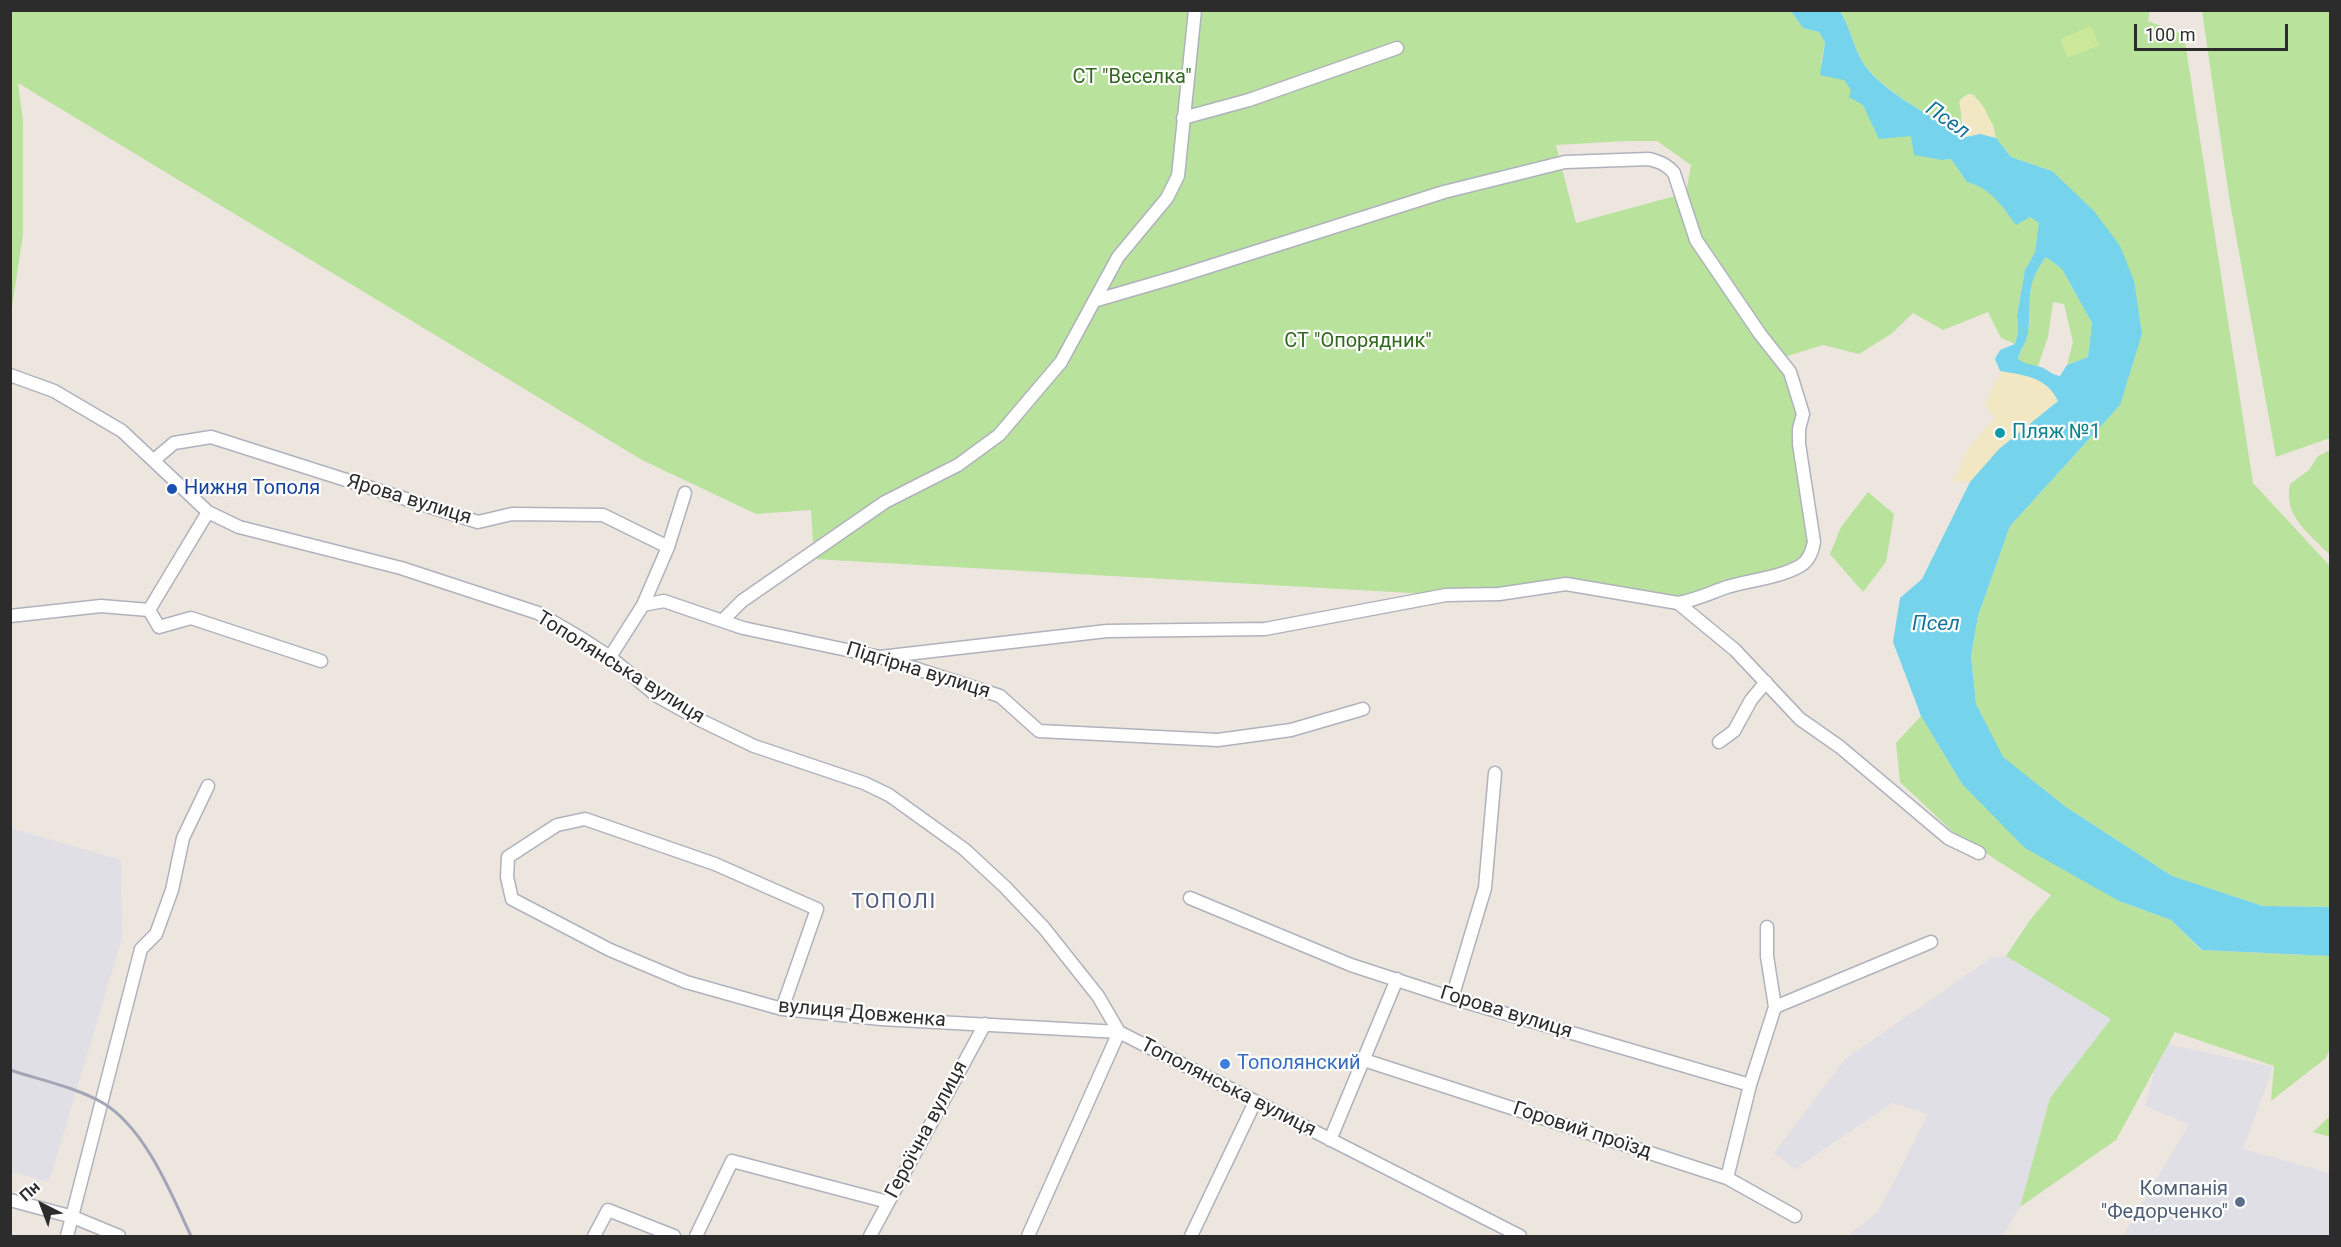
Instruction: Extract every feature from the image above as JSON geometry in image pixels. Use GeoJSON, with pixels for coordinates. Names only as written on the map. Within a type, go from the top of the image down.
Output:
{"type":"FeatureCollection","features":[{"type":"Feature","properties":{"kind":"street"},"geometry":{"type":"LineString","coordinates":[[723,620],[742,601],[885,502],[958,465],[999,435],[1061,362],[1118,256],[1167,198],[1179,176],[1195,10]]}},
{"type":"Feature","properties":{"kind":"street"},"geometry":{"type":"LineString","coordinates":[[1183,118],[1249,100],[1397,48]]}},
{"type":"Feature","properties":{"kind":"street"},"geometry":{"type":"LineString","coordinates":[[880,657],[1107,631],[1265,629],[1446,595],[1498,594],[1566,584],[1678,603],[1695,600],[1725,588],[1801,566],[1808,560],[1814,542],[1799,444],[1799,429],[1803,414],[1790,372],[1760,334],[1696,240],[1674,173],[1667,165],[1649,159],[1565,162],[1444,192],[1096,300]]}},
{"type":"Feature","properties":{"kind":"street","name":"Тополянська вулиця"},"geometry":{"type":"LineString","coordinates":[[10,375],[54,391],[122,431],[208,512],[238,527],[401,568],[538,613],[610,657],[657,696],[700,720],[754,746],[864,783],[890,795],[964,849],[1005,887],[1044,928],[1098,996],[1119,1032],[1520,1236]]}},
{"type":"Feature","properties":{"kind":"street","name":"Ярова вулиця"},"geometry":{"type":"LineString","coordinates":[[154,460],[174,443],[212,437],[478,522],[512,514],[603,515],[668,547]]}},
{"type":"Feature","properties":{"kind":"street"},"geometry":{"type":"LineString","coordinates":[[610,657],[643,605],[668,547],[685,493]]}},
{"type":"Feature","properties":{"kind":"street"},"geometry":{"type":"LineString","coordinates":[[148,610],[208,512]]}},
{"type":"Feature","properties":{"kind":"street","name":"Підгірна вулиця"},"geometry":{"type":"LineString","coordinates":[[643,605],[664,601],[743,628],[880,657],[1000,696],[1039,731],[1218,740],[1291,730],[1362,709]]}},
{"type":"Feature","properties":{"kind":"street"},"geometry":{"type":"LineString","coordinates":[[1678,603],[1735,650],[1800,718],[1840,747],[1948,838],[1979,853]]}},
{"type":"Feature","properties":{"kind":"street"},"geometry":{"type":"LineString","coordinates":[[10,616],[101,606],[148,610]]}},
{"type":"Feature","properties":{"kind":"street"},"geometry":{"type":"LineString","coordinates":[[148,610],[159,627],[191,618],[321,661]]}},
{"type":"Feature","properties":{"kind":"street"},"geometry":{"type":"LineString","coordinates":[[1719,742],[1734,731],[1751,700],[1766,682]]}},
{"type":"Feature","properties":{"kind":"street"},"geometry":{"type":"LineString","coordinates":[[1452,998],[1485,888],[1495,773]]}},
{"type":"Feature","properties":{"kind":"street"},"geometry":{"type":"LineString","coordinates":[[67,1236],[141,949],[156,934],[172,890],[183,838],[208,786]]}},
{"type":"Feature","properties":{"kind":"street","name":"вулиця Довженка"},"geometry":{"type":"LineString","coordinates":[[782,1009],[817,909],[715,864],[585,819],[557,825],[508,857],[507,877],[512,899],[610,950],[686,982],[782,1009],[881,1019],[1119,1032]]}},
{"type":"Feature","properties":{"kind":"street","name":"Горова вулиця"},"geometry":{"type":"LineString","coordinates":[[1190,898],[1351,966],[1750,1085]]}},
{"type":"Feature","properties":{"kind":"street"},"geometry":{"type":"LineString","coordinates":[[1727,1178],[1750,1085],[1775,1007],[1767,956],[1767,927]]}},
{"type":"Feature","properties":{"kind":"street"},"geometry":{"type":"LineString","coordinates":[[1775,1007],[1931,942]]}},
{"type":"Feature","properties":{"kind":"street"},"geometry":{"type":"LineString","coordinates":[[1330,1140],[1397,979]]}},
{"type":"Feature","properties":{"kind":"street","name":"Героїчна вулиця"},"geometry":{"type":"LineString","coordinates":[[870,1236],[984,1024]]}},
{"type":"Feature","properties":{"kind":"street"},"geometry":{"type":"LineString","coordinates":[[1028,1236],[1119,1032]]}},
{"type":"Feature","properties":{"kind":"street","name":"Горовий проїзд"},"geometry":{"type":"LineString","coordinates":[[1364,1060],[1727,1178],[1795,1216]]}},
{"type":"Feature","properties":{"kind":"street"},"geometry":{"type":"LineString","coordinates":[[1191,1236],[1255,1102]]}},
{"type":"Feature","properties":{"kind":"street"},"geometry":{"type":"LineString","coordinates":[[696,1236],[732,1161],[888,1202]]}},
{"type":"Feature","properties":{"kind":"street"},"geometry":{"type":"LineString","coordinates":[[10,1200],[73,1217],[119,1236]]}},
{"type":"Feature","properties":{"kind":"street"},"geometry":{"type":"LineString","coordinates":[[594,1236],[608,1210],[674,1236]]}},
{"type":"Feature","properties":{"kind":"shaded area"},"geometry":{"type":"Polygon","coordinates":[[[11,828],[121,860],[122,938],[49,1182],[11,1172],[11,828]]]}},
{"type":"Feature","properties":{"kind":"shaded area"},"geometry":{"type":"Polygon","coordinates":[[[2006,956],[2112,1019],[2050,1098],[2020,1207],[2003,1236],[1847,1236],[1878,1212],[1928,1114],[1892,1103],[1795,1169],[1774,1153],[1845,1059],[1991,958],[2006,956]]]}},
{"type":"Feature","properties":{"kind":"shaded area"},"geometry":{"type":"Polygon","coordinates":[[[2162,1043],[2273,1067],[2243,1149],[2327,1172],[2330,1167],[2330,1236],[2123,1236],[2189,1124],[2145,1106],[2162,1043]]]}},
{"type":"Feature","properties":{"kind":"green space"},"geometry":{"type":"Polygon","coordinates":[[[11,10],[1791,11],[1803,28],[1819,32],[1825,42],[1821,63],[1844,80],[1863,104],[1872,121],[1911,136],[1942,160],[1951,159],[1967,182],[1990,193],[2016,224],[2030,217],[2040,223],[2035,252],[2025,270],[2017,315],[2018,333],[2015,344],[2001,338],[1988,312],[1943,330],[1913,313],[1891,334],[1859,354],[1823,345],[1781,358],[1790,372],[1814,542],[1808,560],[1695,600],[1566,584],[1446,595],[814,559],[811,510],[756,514],[642,460],[18,83],[23,121],[23,235],[11,313],[11,10]],[[1657,141],[1556,145],[1576,223],[1686,193],[1691,165],[1657,141]]]}},
{"type":"Feature","properties":{"kind":"green space"},"geometry":{"type":"Polygon","coordinates":[[[1840,11],[2150,11],[2148,21],[2184,35],[2253,483],[2330,566],[2330,907],[2263,906],[2172,876],[2066,807],[2002,757],[1976,704],[1971,656],[1978,616],[2010,526],[2120,405],[2052,171],[2011,157],[1996,138],[1993,125],[1974,95],[1968,94],[1962,98],[1961,119],[1966,137],[1881,83],[1862,61],[1840,11]]]}},
{"type":"Feature","properties":{"kind":"green space"},"geometry":{"type":"Polygon","coordinates":[[[2202,11],[2330,11],[2330,438],[2276,457],[2229,197],[2202,11]]]}},
{"type":"Feature","properties":{"kind":"green space"},"geometry":{"type":"Polygon","coordinates":[[[2091,26],[2099,45],[2068,58],[2060,39],[2091,26]]]}},
{"type":"Feature","properties":{"kind":"green space"},"geometry":{"type":"Polygon","coordinates":[[[2046,257],[2062,269],[2092,323],[2088,357],[2067,365],[2073,342],[2064,304],[2053,302],[2048,337],[2038,366],[2029,366],[2018,360],[2028,333],[2030,294],[2034,276],[2046,257]]]}},
{"type":"Feature","properties":{"kind":"green space"},"geometry":{"type":"Polygon","coordinates":[[[2330,450],[2330,555],[2299,524],[2290,506],[2289,496],[2290,484],[2309,470],[2318,456],[2330,450]]]}},
{"type":"Feature","properties":{"kind":"green space"},"geometry":{"type":"Polygon","coordinates":[[[1868,492],[1894,514],[1886,562],[1863,592],[1830,554],[1841,527],[1868,492]]]}},
{"type":"Feature","properties":{"kind":"green space"},"geometry":{"type":"Polygon","coordinates":[[[1921,716],[1962,784],[2119,901],[2171,920],[2201,950],[2330,956],[2330,1048],[2326,1058],[2271,1101],[2274,1066],[2175,1032],[2116,1140],[2020,1207],[2050,1098],[2111,1019],[2006,956],[2030,920],[2051,895],[1953,832],[1900,782],[1896,743],[1921,716]]]}},
{"type":"Feature","properties":{"kind":"green space"},"geometry":{"type":"Polygon","coordinates":[[[2330,1116],[2330,1137],[2313,1132],[2330,1116]]]}},
{"type":"Feature","properties":{"kind":"sand"},"geometry":{"type":"Polygon","coordinates":[[[1969,94],[1983,106],[1996,138],[1980,134],[1966,137],[1959,102],[1969,94]]]}},
{"type":"Feature","properties":{"kind":"sand","name":"Пляж №1"},"geometry":{"type":"Polygon","coordinates":[[[2000,371],[2026,376],[2041,382],[2058,401],[1999,449],[1970,482],[1953,481],[1968,449],[1995,418],[1985,405],[2000,371]]]}},
{"type":"Feature","properties":{"kind":"water","name":"Псел"},"geometry":{"type":"Polygon","coordinates":[[[1791,11],[1840,11],[1862,61],[1881,83],[1894,93],[1966,137],[1980,134],[1996,138],[2011,157],[2052,171],[2094,211],[2120,246],[2134,281],[2142,334],[2120,405],[2010,526],[1978,616],[1971,656],[1976,704],[2003,757],[2066,807],[2172,876],[2263,906],[2330,907],[2330,956],[2202,950],[2171,920],[2119,901],[2025,848],[1962,784],[1921,716],[1893,642],[1900,598],[1922,579],[1970,482],[1999,449],[2058,401],[2048,387],[2034,378],[2000,371],[1995,359],[2000,350],[2015,344],[2018,333],[2017,315],[2025,270],[2035,252],[2039,223],[2030,217],[2016,225],[1990,193],[1967,182],[1951,159],[1942,160],[1914,155],[1911,136],[1879,139],[1863,105],[1849,97],[1851,90],[1844,80],[1820,75],[1825,42],[1819,32],[1803,28],[1791,11]],[[2046,257],[2034,277],[2030,294],[2027,336],[2018,359],[2060,376],[2067,365],[2088,357],[2092,323],[2062,269],[2046,257]]]}},
{"type":"Feature","properties":{"kind":"railway"},"geometry":{"type":"LineString","coordinates":[[10,1070],[81,1092],[118,1114],[132,1128],[155,1163],[191,1236]]}},
{"type":"Feature","properties":{"kind":"place","name":"Пляж №1"},"geometry":{"type":"Point","coordinates":[2000,433]}},
{"type":"Feature","properties":{"kind":"place","name":"Нижня Тополя"},"geometry":{"type":"Point","coordinates":[172,489]}},
{"type":"Feature","properties":{"kind":"place","name":"Тополянский"},"geometry":{"type":"Point","coordinates":[1225,1064]}},
{"type":"Feature","properties":{"kind":"place","name":"Компанія \"Федорченко\""},"geometry":{"type":"Point","coordinates":[2240,1202]}},
{"type":"Feature","properties":{"kind":"district","name":"ТОПОЛІ"},"geometry":{"type":"Point","coordinates":[894,903]}},
{"type":"Feature","properties":{"kind":"park label","name":"СТ \"Веселка\""},"geometry":{"type":"Point","coordinates":[1132,78]}},
{"type":"Feature","properties":{"kind":"park label","name":"СТ \"Опорядник\""},"geometry":{"type":"Point","coordinates":[1358,342]}}]}
